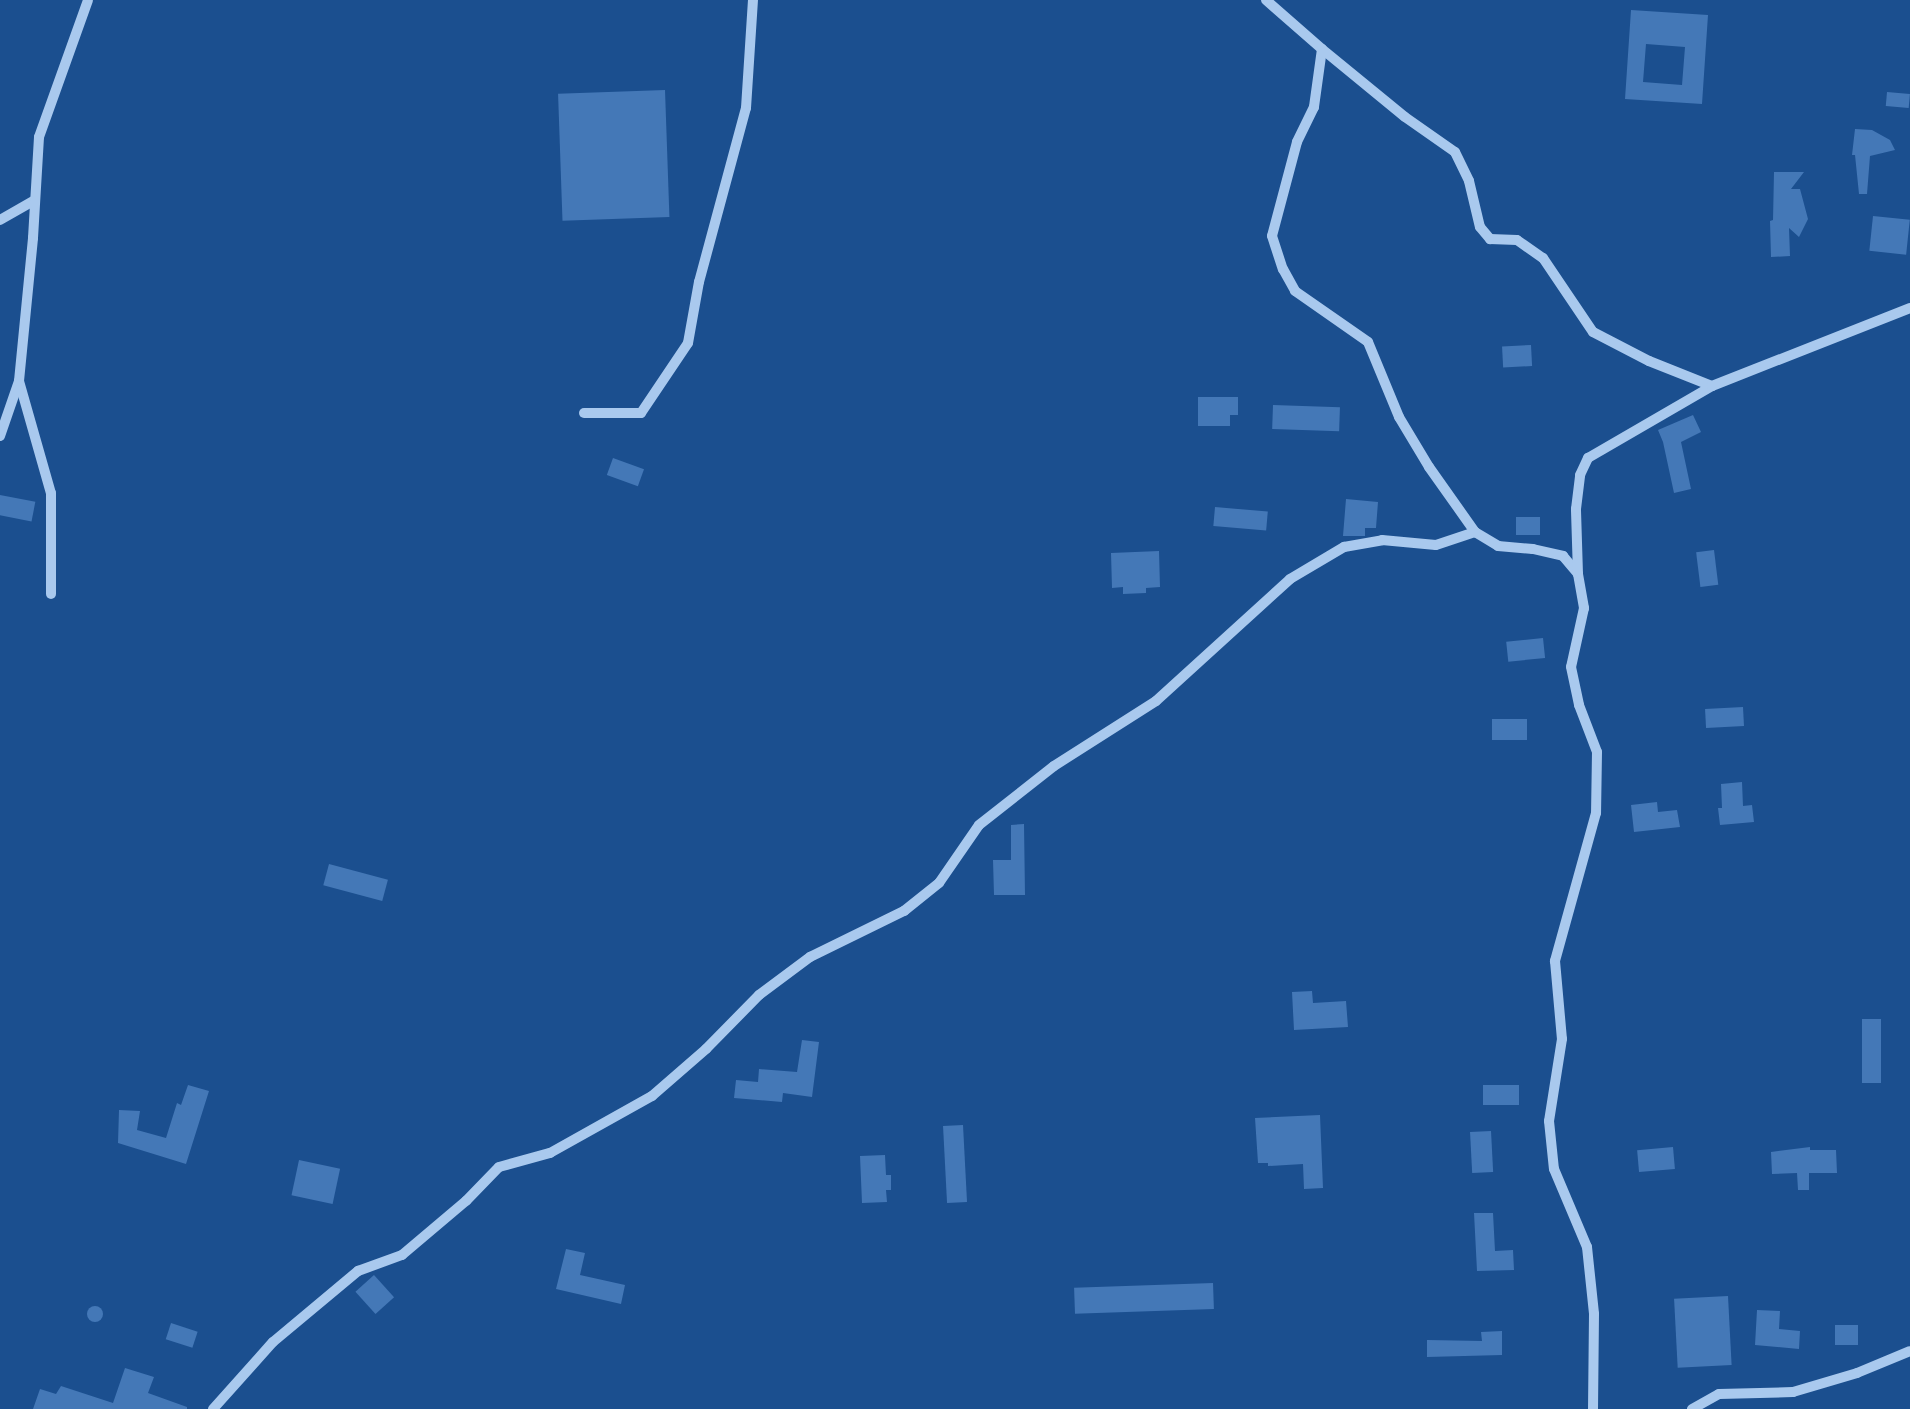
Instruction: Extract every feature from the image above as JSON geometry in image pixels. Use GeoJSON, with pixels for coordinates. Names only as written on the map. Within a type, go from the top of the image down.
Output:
{"type":"FeatureCollection","features":[{"type":"Feature","properties":{"kind":"street"},"geometry":{"type":"LineString","coordinates":[[0,436],[18,381],[39,137],[88,0]]}},
{"type":"Feature","properties":{"kind":"street"},"geometry":{"type":"LineString","coordinates":[[584,414],[641,413],[688,343],[699,282],[747,108],[753,0]]}},
{"type":"Feature","properties":{"kind":"street"},"geometry":{"type":"LineString","coordinates":[[1266,0],[1405,117],[1455,152],[1469,181],[1480,227],[1490,239],[1517,240],[1543,258],[1593,332],[1649,361],[1712,386]]}},
{"type":"Feature","properties":{"kind":"street"},"geometry":{"type":"LineString","coordinates":[[1322,49],[1314,107],[1297,142],[1272,236],[1283,269],[1295,291],[1368,342],[1399,417],[1429,466],[1475,532],[1498,546],[1533,549],[1563,556],[1578,574]]}},
{"type":"Feature","properties":{"kind":"street"},"geometry":{"type":"LineString","coordinates":[[0,220],[35,200]]}},
{"type":"Feature","properties":{"kind":"street"},"geometry":{"type":"LineString","coordinates":[[1593,1409],[1594,1314],[1587,1247],[1554,1169],[1549,1121],[1562,1039],[1555,961],[1596,813],[1596,752],[1579,705],[1571,667],[1584,608],[1578,574],[1576,509],[1580,475],[1588,458],[1712,386],[1910,308]]}},
{"type":"Feature","properties":{"kind":"street"},"geometry":{"type":"LineString","coordinates":[[18,381],[51,493],[51,594]]}},
{"type":"Feature","properties":{"kind":"street"},"geometry":{"type":"LineString","coordinates":[[213,1409],[273,1342],[358,1271],[402,1255],[466,1202],[499,1167],[550,1153],[652,1096],[705,1049],[759,995],[810,957],[904,911],[939,883],[979,825],[1054,766],[1156,701],[1290,579],[1344,547],[1382,540],[1436,545],[1475,532]]}},
{"type":"Feature","properties":{"kind":"street"},"geometry":{"type":"LineString","coordinates":[[1692,1409],[1719,1394],[1793,1392],[1857,1373],[1910,1351]]}},
{"type":"Feature","properties":{"kind":"building"},"geometry":{"type":"Polygon","coordinates":[[[1631,10],[1708,15],[1702,104],[1625,99],[1631,10]],[[1646,44],[1643,82],[1682,85],[1685,47],[1646,44]]]}},
{"type":"Feature","properties":{"kind":"building"},"geometry":{"type":"Polygon","coordinates":[[[665,90],[669,217],[562,221],[558,94],[665,90]]]}},
{"type":"Feature","properties":{"kind":"building"},"geometry":{"type":"Polygon","coordinates":[[[1887,92],[1910,94],[1909,108],[1886,106],[1887,92]]]}},
{"type":"Feature","properties":{"kind":"building"},"geometry":{"type":"Polygon","coordinates":[[[1855,129],[1872,130],[1890,140],[1895,150],[1870,156],[1867,194],[1859,194],[1855,155],[1852,155],[1855,129]]]}},
{"type":"Feature","properties":{"kind":"building"},"geometry":{"type":"Polygon","coordinates":[[[1774,172],[1804,172],[1791,189],[1800,189],[1808,219],[1799,237],[1789,228],[1790,256],[1771,257],[1770,221],[1773,220],[1774,172]]]}},
{"type":"Feature","properties":{"kind":"building"},"geometry":{"type":"Polygon","coordinates":[[[1873,216],[1910,220],[1906,255],[1869,251],[1873,216]]]}},
{"type":"Feature","properties":{"kind":"building"},"geometry":{"type":"Polygon","coordinates":[[[1531,345],[1532,366],[1503,367],[1502,347],[1531,345]]]}},
{"type":"Feature","properties":{"kind":"building"},"geometry":{"type":"Polygon","coordinates":[[[1198,397],[1238,397],[1238,415],[1230,415],[1230,426],[1198,426],[1198,397]]]}},
{"type":"Feature","properties":{"kind":"building"},"geometry":{"type":"Polygon","coordinates":[[[1273,405],[1340,407],[1339,431],[1272,429],[1273,405]]]}},
{"type":"Feature","properties":{"kind":"building"},"geometry":{"type":"Polygon","coordinates":[[[1693,415],[1701,432],[1681,442],[1691,489],[1674,493],[1663,442],[1658,430],[1693,415]]]}},
{"type":"Feature","properties":{"kind":"building"},"geometry":{"type":"Polygon","coordinates":[[[613,458],[644,469],[638,486],[607,475],[613,458]]]}},
{"type":"Feature","properties":{"kind":"building"},"geometry":{"type":"Polygon","coordinates":[[[0,495],[35,502],[32,522],[0,515],[0,495]]]}},
{"type":"Feature","properties":{"kind":"building"},"geometry":{"type":"Polygon","coordinates":[[[1346,499],[1378,502],[1376,528],[1365,528],[1365,536],[1343,536],[1346,499]]]}},
{"type":"Feature","properties":{"kind":"building"},"geometry":{"type":"Polygon","coordinates":[[[1215,507],[1268,512],[1266,531],[1213,526],[1215,507]]]}},
{"type":"Feature","properties":{"kind":"building"},"geometry":{"type":"Polygon","coordinates":[[[1516,517],[1540,517],[1540,535],[1516,535],[1516,517]]]}},
{"type":"Feature","properties":{"kind":"building"},"geometry":{"type":"Polygon","coordinates":[[[1714,550],[1718,585],[1700,587],[1696,552],[1714,550]]]}},
{"type":"Feature","properties":{"kind":"building"},"geometry":{"type":"Polygon","coordinates":[[[1159,551],[1160,587],[1146,588],[1146,593],[1123,594],[1123,587],[1112,588],[1111,553],[1159,551]]]}},
{"type":"Feature","properties":{"kind":"building"},"geometry":{"type":"Polygon","coordinates":[[[1543,638],[1545,658],[1508,662],[1506,642],[1543,638]]]}},
{"type":"Feature","properties":{"kind":"building"},"geometry":{"type":"Polygon","coordinates":[[[1743,707],[1744,726],[1706,728],[1705,709],[1743,707]]]}},
{"type":"Feature","properties":{"kind":"building"},"geometry":{"type":"Polygon","coordinates":[[[1492,719],[1527,719],[1527,740],[1492,740],[1492,719]]]}},
{"type":"Feature","properties":{"kind":"building"},"geometry":{"type":"Polygon","coordinates":[[[1742,782],[1743,806],[1752,805],[1754,822],[1720,825],[1718,808],[1722,808],[1721,784],[1742,782]]]}},
{"type":"Feature","properties":{"kind":"building"},"geometry":{"type":"Polygon","coordinates":[[[1657,802],[1658,812],[1677,810],[1680,827],[1634,832],[1631,805],[1657,802]]]}},
{"type":"Feature","properties":{"kind":"building"},"geometry":{"type":"Polygon","coordinates":[[[1024,824],[1025,895],[994,895],[993,860],[1011,860],[1011,825],[1024,824]]]}},
{"type":"Feature","properties":{"kind":"building"},"geometry":{"type":"Polygon","coordinates":[[[329,864],[388,880],[382,901],[323,885],[329,864]]]}},
{"type":"Feature","properties":{"kind":"building"},"geometry":{"type":"Polygon","coordinates":[[[1312,991],[1313,1003],[1346,1001],[1348,1027],[1294,1030],[1292,992],[1312,991]]]}},
{"type":"Feature","properties":{"kind":"building"},"geometry":{"type":"Polygon","coordinates":[[[1862,1019],[1881,1019],[1881,1083],[1862,1083],[1862,1019]]]}},
{"type":"Feature","properties":{"kind":"building"},"geometry":{"type":"Polygon","coordinates":[[[802,1040],[819,1042],[812,1097],[783,1093],[782,1102],[734,1098],[736,1080],[758,1082],[759,1069],[797,1072],[802,1040]]]}},
{"type":"Feature","properties":{"kind":"building"},"geometry":{"type":"Polygon","coordinates":[[[188,1085],[209,1091],[186,1164],[118,1143],[119,1110],[140,1111],[137,1130],[166,1138],[177,1103],[181,1105],[188,1085]]]}},
{"type":"Feature","properties":{"kind":"building"},"geometry":{"type":"Polygon","coordinates":[[[1483,1085],[1519,1085],[1519,1105],[1483,1105],[1483,1085]]]}},
{"type":"Feature","properties":{"kind":"building"},"geometry":{"type":"Polygon","coordinates":[[[1320,1115],[1323,1188],[1304,1189],[1303,1164],[1268,1166],[1268,1163],[1258,1163],[1255,1118],[1320,1115]]]}},
{"type":"Feature","properties":{"kind":"building"},"geometry":{"type":"Polygon","coordinates":[[[963,1125],[967,1202],[947,1203],[943,1126],[963,1125]]]}},
{"type":"Feature","properties":{"kind":"building"},"geometry":{"type":"Polygon","coordinates":[[[1491,1131],[1493,1172],[1472,1173],[1470,1132],[1491,1131]]]}},
{"type":"Feature","properties":{"kind":"building"},"geometry":{"type":"Polygon","coordinates":[[[1673,1147],[1675,1169],[1639,1172],[1637,1150],[1673,1147]]]}},
{"type":"Feature","properties":{"kind":"building"},"geometry":{"type":"Polygon","coordinates":[[[1810,1147],[1810,1150],[1836,1150],[1837,1173],[1809,1173],[1809,1190],[1798,1190],[1797,1173],[1772,1174],[1771,1152],[1810,1147]]]}},
{"type":"Feature","properties":{"kind":"building"},"geometry":{"type":"Polygon","coordinates":[[[885,1155],[886,1175],[891,1175],[891,1190],[886,1190],[887,1202],[862,1203],[860,1156],[885,1155]]]}},
{"type":"Feature","properties":{"kind":"building"},"geometry":{"type":"Polygon","coordinates":[[[299,1160],[340,1169],[333,1204],[292,1195],[299,1160]]]}},
{"type":"Feature","properties":{"kind":"building"},"geometry":{"type":"Polygon","coordinates":[[[1474,1213],[1493,1213],[1495,1251],[1513,1250],[1514,1270],[1477,1271],[1474,1213]]]}},
{"type":"Feature","properties":{"kind":"building"},"geometry":{"type":"Polygon","coordinates":[[[566,1249],[585,1253],[580,1275],[625,1285],[621,1304],[556,1289],[566,1249]]]}},
{"type":"Feature","properties":{"kind":"building"},"geometry":{"type":"Polygon","coordinates":[[[374,1275],[394,1297],[375,1314],[355,1292],[374,1275]]]}},
{"type":"Feature","properties":{"kind":"building"},"geometry":{"type":"Polygon","coordinates":[[[1213,1283],[1214,1309],[1075,1314],[1074,1288],[1213,1283]]]}},
{"type":"Feature","properties":{"kind":"building"},"geometry":{"type":"Polygon","coordinates":[[[1728,1296],[1732,1365],[1678,1368],[1674,1299],[1728,1296]]]}},
{"type":"Feature","properties":{"kind":"building"},"geometry":{"type":"Polygon","coordinates":[[[95,1306],[103,1314],[95,1322],[87,1314],[95,1306]]]}},
{"type":"Feature","properties":{"kind":"building"},"geometry":{"type":"Polygon","coordinates":[[[1757,1310],[1780,1311],[1779,1329],[1800,1331],[1799,1349],[1755,1345],[1757,1310]]]}},
{"type":"Feature","properties":{"kind":"building"},"geometry":{"type":"Polygon","coordinates":[[[171,1323],[198,1332],[192,1348],[166,1339],[171,1323]]]}},
{"type":"Feature","properties":{"kind":"building"},"geometry":{"type":"Polygon","coordinates":[[[1835,1325],[1858,1325],[1858,1345],[1835,1345],[1835,1325]]]}},
{"type":"Feature","properties":{"kind":"building"},"geometry":{"type":"Polygon","coordinates":[[[1502,1331],[1502,1355],[1427,1357],[1427,1340],[1482,1341],[1481,1332],[1502,1331]]]}},
{"type":"Feature","properties":{"kind":"building"},"geometry":{"type":"Polygon","coordinates":[[[125,1368],[154,1377],[148,1393],[187,1407],[187,1409],[33,1409],[40,1389],[56,1394],[61,1386],[113,1403],[125,1368]]]}}]}
